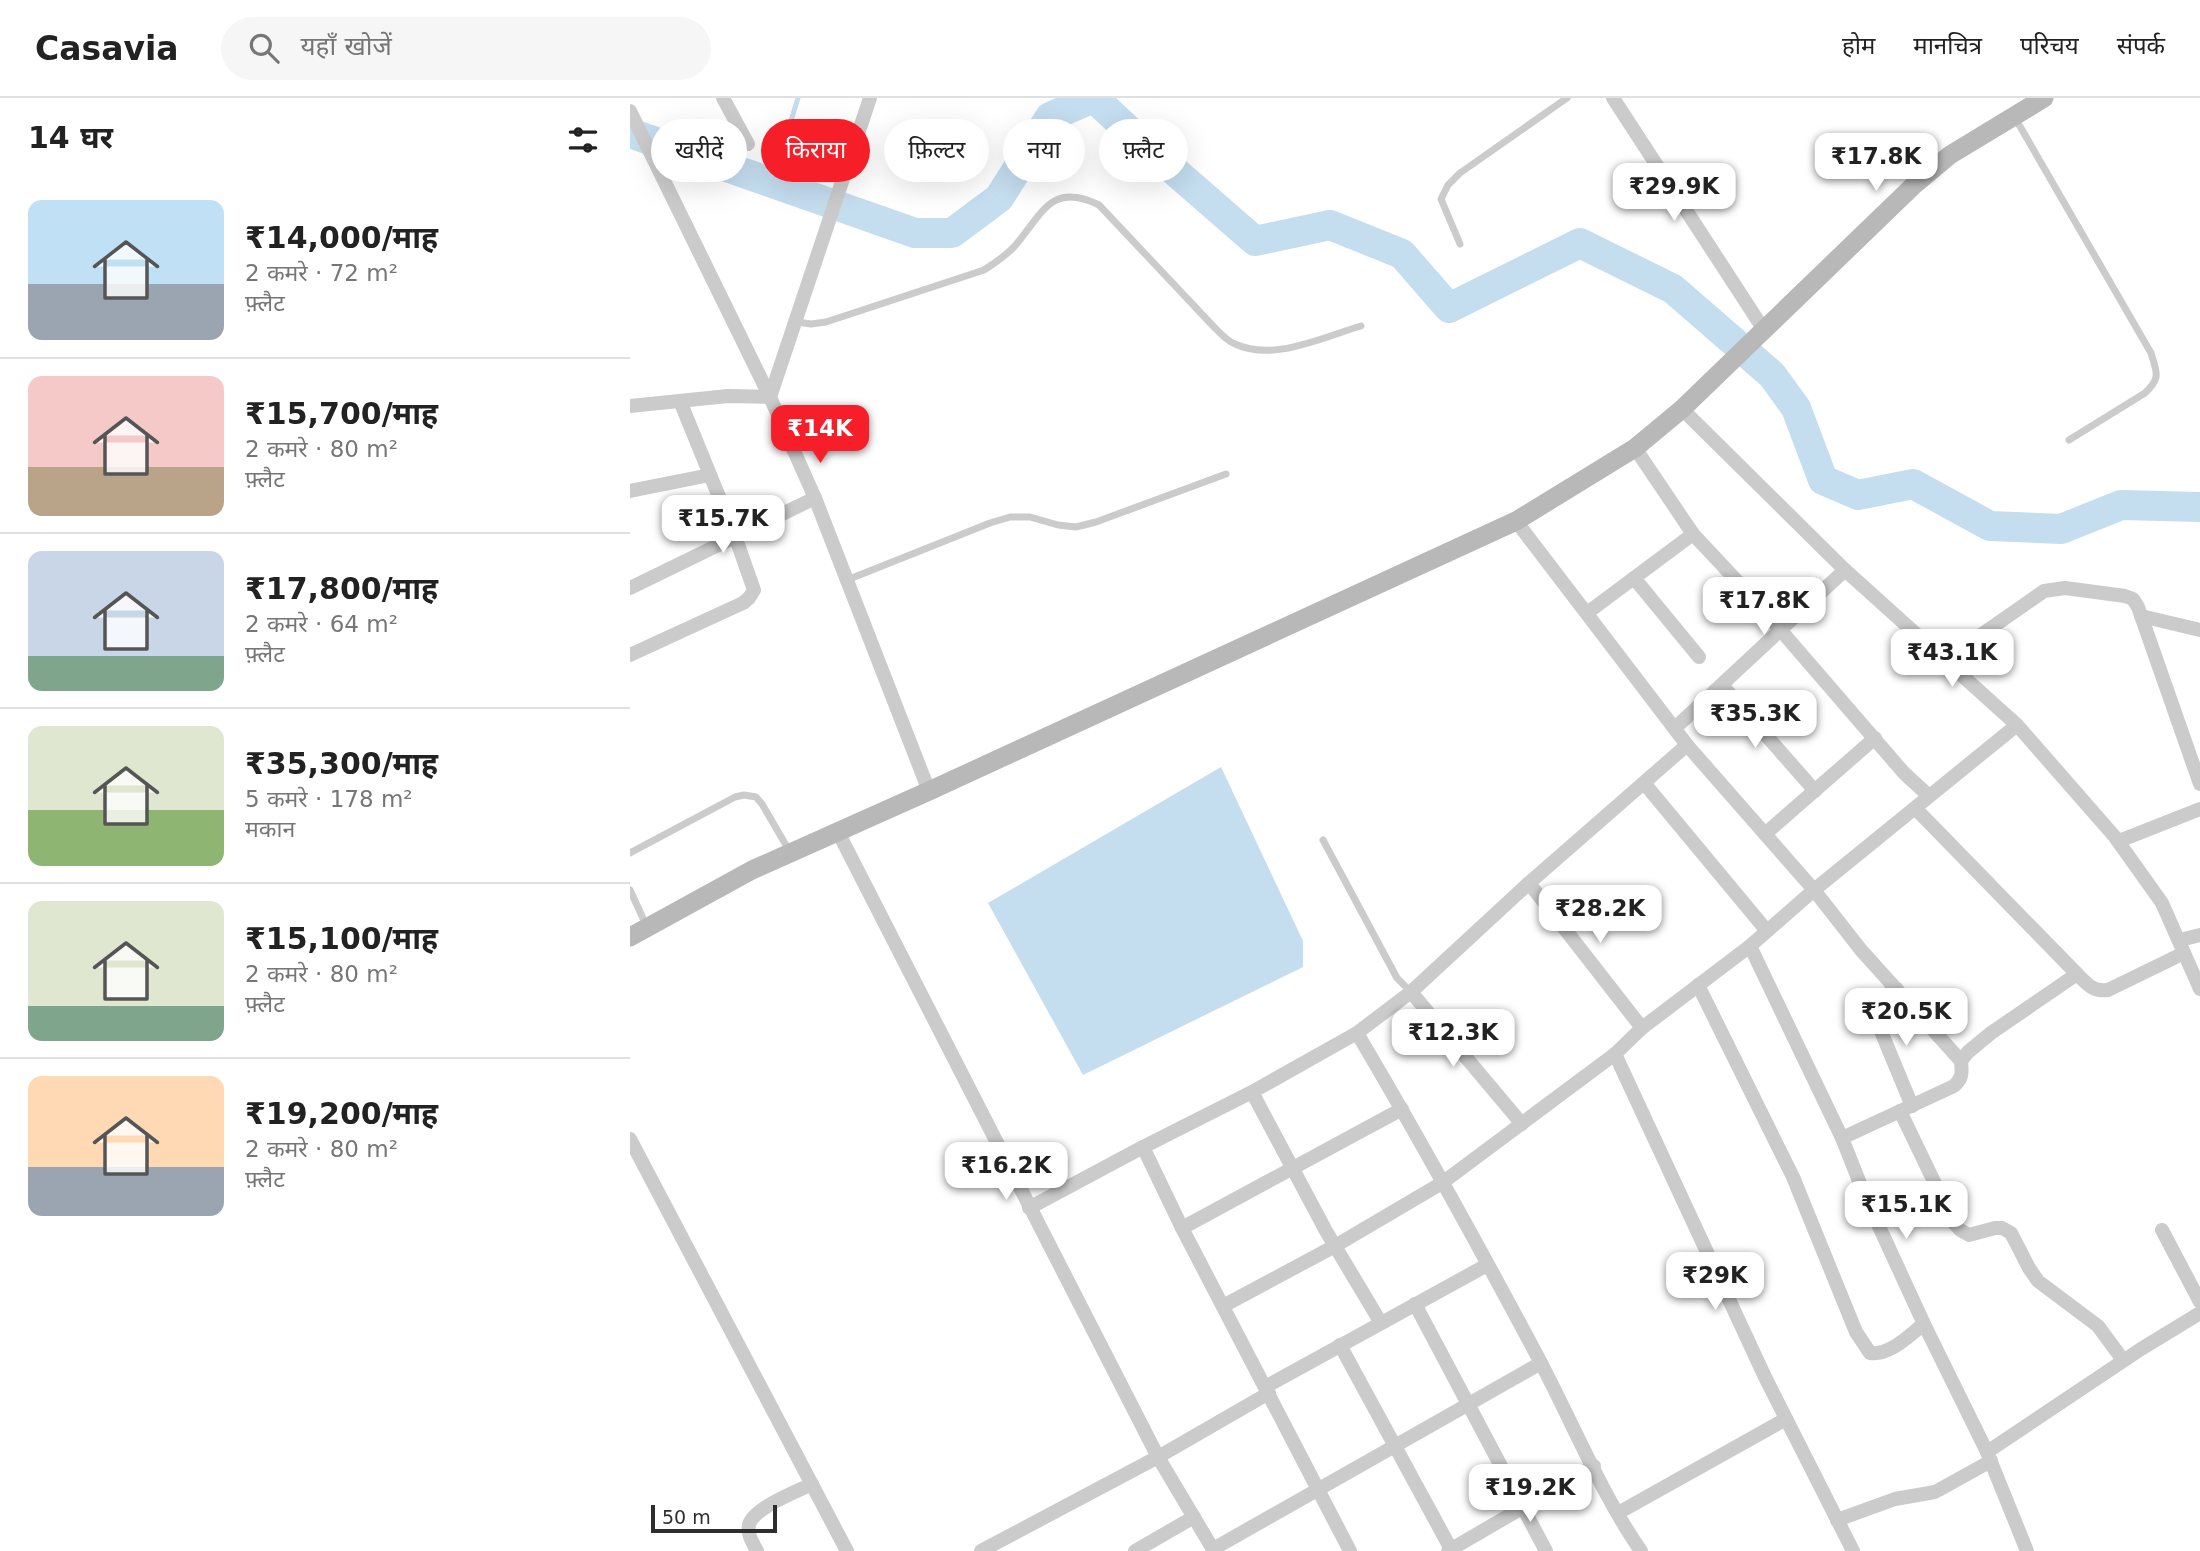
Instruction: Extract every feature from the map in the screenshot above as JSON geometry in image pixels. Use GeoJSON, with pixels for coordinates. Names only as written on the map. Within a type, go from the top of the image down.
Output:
{"type":"FeatureCollection","features":[{"type":"Feature","properties":{"kind":"main road"},"geometry":{"type":"LineString","coordinates":[[630,937],[752,870],[1516,522],[1634,448],[1713,381],[1914,185],[1950,155],[2044,98]]}},
{"type":"Feature","properties":{"kind":"street"},"geometry":{"type":"LineString","coordinates":[[723,98],[748,144]]}},
{"type":"Feature","properties":{"kind":"street"},"geometry":{"type":"LineString","coordinates":[[771,397],[870,98]]}},
{"type":"Feature","properties":{"kind":"street"},"geometry":{"type":"LineString","coordinates":[[1613,98],[1758,336]]}},
{"type":"Feature","properties":{"kind":"street"},"geometry":{"type":"LineString","coordinates":[[630,111],[771,397],[815,498],[929,791]]}},
{"type":"Feature","properties":{"kind":"street"},"geometry":{"type":"LineString","coordinates":[[630,406],[728,396],[771,397]]}},
{"type":"Feature","properties":{"kind":"street"},"geometry":{"type":"LineString","coordinates":[[630,655],[743,603],[754,590],[680,401]]}},
{"type":"Feature","properties":{"kind":"street"},"geometry":{"type":"LineString","coordinates":[[1682,409],[1844,570],[2017,724],[2119,841],[2162,903],[2200,989]]}},
{"type":"Feature","properties":{"kind":"street"},"geometry":{"type":"LineString","coordinates":[[1634,448],[1693,534],[1782,631],[1904,773],[1929,796]]}},
{"type":"Feature","properties":{"kind":"street"},"geometry":{"type":"LineString","coordinates":[[630,491],[710,475]]}},
{"type":"Feature","properties":{"kind":"street"},"geometry":{"type":"LineString","coordinates":[[630,588],[815,498]]}},
{"type":"Feature","properties":{"kind":"street"},"geometry":{"type":"LineString","coordinates":[[1516,522],[1687,744],[1814,890],[1861,950],[1961,1060],[1963,1074],[1954,1086],[1842,1138]]}},
{"type":"Feature","properties":{"kind":"street"},"geometry":{"type":"LineString","coordinates":[[1587,613],[1693,534]]}},
{"type":"Feature","properties":{"kind":"street"},"geometry":{"type":"LineString","coordinates":[[1675,728],[1782,631],[1844,570]]}},
{"type":"Feature","properties":{"kind":"street"},"geometry":{"type":"LineString","coordinates":[[1634,578],[1699,657]]}},
{"type":"Feature","properties":{"kind":"street"},"geometry":{"type":"LineString","coordinates":[[1945,660],[2044,591],[2054,588],[2133,599],[2200,784]]}},
{"type":"Feature","properties":{"kind":"street"},"geometry":{"type":"LineString","coordinates":[[2141,616],[2200,630]]}},
{"type":"Feature","properties":{"kind":"street"},"geometry":{"type":"LineString","coordinates":[[1722,685],[1815,791]]}},
{"type":"Feature","properties":{"kind":"street"},"geometry":{"type":"LineString","coordinates":[[1223,1306],[1335,1247],[1442,1183],[1615,1054],[1642,1028],[1750,946],[1814,890],[2017,724]]}},
{"type":"Feature","properties":{"kind":"street"},"geometry":{"type":"LineString","coordinates":[[1765,834],[1875,738]]}},
{"type":"Feature","properties":{"kind":"street"},"geometry":{"type":"LineString","coordinates":[[1029,1208],[1252,1092],[1357,1033],[1411,992],[1529,883],[1687,744]]}},
{"type":"Feature","properties":{"kind":"street"},"geometry":{"type":"LineString","coordinates":[[1644,783],[1767,931]]}},
{"type":"Feature","properties":{"kind":"street"},"geometry":{"type":"LineString","coordinates":[[1915,808],[2091,988],[2108,990],[2200,935]]}},
{"type":"Feature","properties":{"kind":"street"},"geometry":{"type":"LineString","coordinates":[[2119,841],[2198,814]]}},
{"type":"Feature","properties":{"kind":"street"},"geometry":{"type":"LineString","coordinates":[[838,832],[1158,1457],[1214,1550],[1541,1363]]}},
{"type":"Feature","properties":{"kind":"street"},"geometry":{"type":"LineString","coordinates":[[1529,883],[1642,1028]]}},
{"type":"Feature","properties":{"kind":"street"},"geometry":{"type":"LineString","coordinates":[[1750,946],[1842,1138],[1924,1324],[1989,1457],[2027,1551]]}},
{"type":"Feature","properties":{"kind":"street"},"geometry":{"type":"LineString","coordinates":[[1961,1060],[1991,1033],[2077,974]]}},
{"type":"Feature","properties":{"kind":"street"},"geometry":{"type":"LineString","coordinates":[[1698,985],[1793,1177],[1864,1347],[1870,1353],[1879,1354],[1924,1324]]}},
{"type":"Feature","properties":{"kind":"street"},"geometry":{"type":"LineString","coordinates":[[1897,989],[1878,1000],[1873,1006],[1873,1012],[1906,1109],[1954,1223],[1969,1235],[1995,1228],[2011,1233],[2038,1281],[2098,1326],[2123,1360]]}},
{"type":"Feature","properties":{"kind":"street"},"geometry":{"type":"LineString","coordinates":[[1411,992],[1522,1124]]}},
{"type":"Feature","properties":{"kind":"street"},"geometry":{"type":"LineString","coordinates":[[1357,1033],[1402,1109],[1541,1363],[1618,1513],[1641,1551]]}},
{"type":"Feature","properties":{"kind":"street"},"geometry":{"type":"LineString","coordinates":[[1615,1054],[1765,1377],[1853,1551]]}},
{"type":"Feature","properties":{"kind":"street"},"geometry":{"type":"LineString","coordinates":[[1252,1092],[1335,1247],[1381,1323]]}},
{"type":"Feature","properties":{"kind":"street"},"geometry":{"type":"LineString","coordinates":[[1182,1228],[1402,1109]]}},
{"type":"Feature","properties":{"kind":"street"},"geometry":{"type":"LineString","coordinates":[[630,1139],[847,1551]]}},
{"type":"Feature","properties":{"kind":"street"},"geometry":{"type":"LineString","coordinates":[[1143,1147],[1182,1228],[1350,1551]]}},
{"type":"Feature","properties":{"kind":"street"},"geometry":{"type":"LineString","coordinates":[[2162,1230],[2200,1302]]}},
{"type":"Feature","properties":{"kind":"street"},"geometry":{"type":"LineString","coordinates":[[981,1551],[1158,1457],[1340,1345],[1487,1265]]}},
{"type":"Feature","properties":{"kind":"street"},"geometry":{"type":"LineString","coordinates":[[1415,1304],[1546,1551]]}},
{"type":"Feature","properties":{"kind":"street"},"geometry":{"type":"LineString","coordinates":[[1837,1520],[1895,1499],[1935,1492],[1989,1457],[2123,1360],[2200,1313]]}},
{"type":"Feature","properties":{"kind":"street"},"geometry":{"type":"LineString","coordinates":[[1340,1345],[1450,1550],[1594,1466]]}},
{"type":"Feature","properties":{"kind":"street"},"geometry":{"type":"LineString","coordinates":[[1618,1513],[1786,1419]]}},
{"type":"Feature","properties":{"kind":"street"},"geometry":{"type":"LineString","coordinates":[[757,1551],[748,1528],[752,1517],[812,1485]]}},
{"type":"Feature","properties":{"kind":"street"},"geometry":{"type":"LineString","coordinates":[[1135,1551],[1194,1517]]}},
{"type":"Feature","properties":{"kind":"lane"},"geometry":{"type":"LineString","coordinates":[[1460,243],[1441,199],[1448,184],[1567,98]]}},
{"type":"Feature","properties":{"kind":"lane"},"geometry":{"type":"LineString","coordinates":[[2014,116],[2151,353],[2157,374],[2155,383],[2145,393],[2068,440]]}},
{"type":"Feature","properties":{"kind":"lane"},"geometry":{"type":"LineString","coordinates":[[797,322],[826,322],[984,270],[1001,260],[1015,246],[1051,202],[1065,197],[1084,198],[1099,205],[1233,344],[1257,351],[1290,348],[1361,326]]}},
{"type":"Feature","properties":{"kind":"lane"},"geometry":{"type":"LineString","coordinates":[[847,580],[1010,517],[1030,517],[1076,527],[1226,474]]}},
{"type":"Feature","properties":{"kind":"lane"},"geometry":{"type":"LineString","coordinates":[[630,853],[735,797],[744,795],[756,797],[762,804],[790,853]]}},
{"type":"Feature","properties":{"kind":"lane"},"geometry":{"type":"LineString","coordinates":[[1323,840],[1397,978],[1411,992]]}},
{"type":"Feature","properties":{"kind":"lane"},"geometry":{"type":"LineString","coordinates":[[630,890],[648,927]]}},
{"type":"Feature","properties":{"kind":"water"},"geometry":{"type":"Polygon","coordinates":[[[1221,767],[1303,941],[1303,967],[1083,1075],[988,903],[1221,767]]]}},
{"type":"Feature","properties":{"kind":"waterway"},"geometry":{"type":"LineString","coordinates":[[792,119],[798,98]]}},
{"type":"Feature","properties":{"kind":"waterway"},"geometry":{"type":"LineString","coordinates":[[630,133],[915,233],[952,233],[999,198],[1050,117],[1093,98]]}},
{"type":"Feature","properties":{"kind":"waterway"},"geometry":{"type":"LineString","coordinates":[[1094,98],[1255,241],[1330,225],[1402,254],[1449,308],[1580,243],[1673,289],[1772,375],[1796,408],[1823,480],[1858,495],[1913,484],[1990,526],[2061,529],[2121,505],[2200,507]]}}]}
